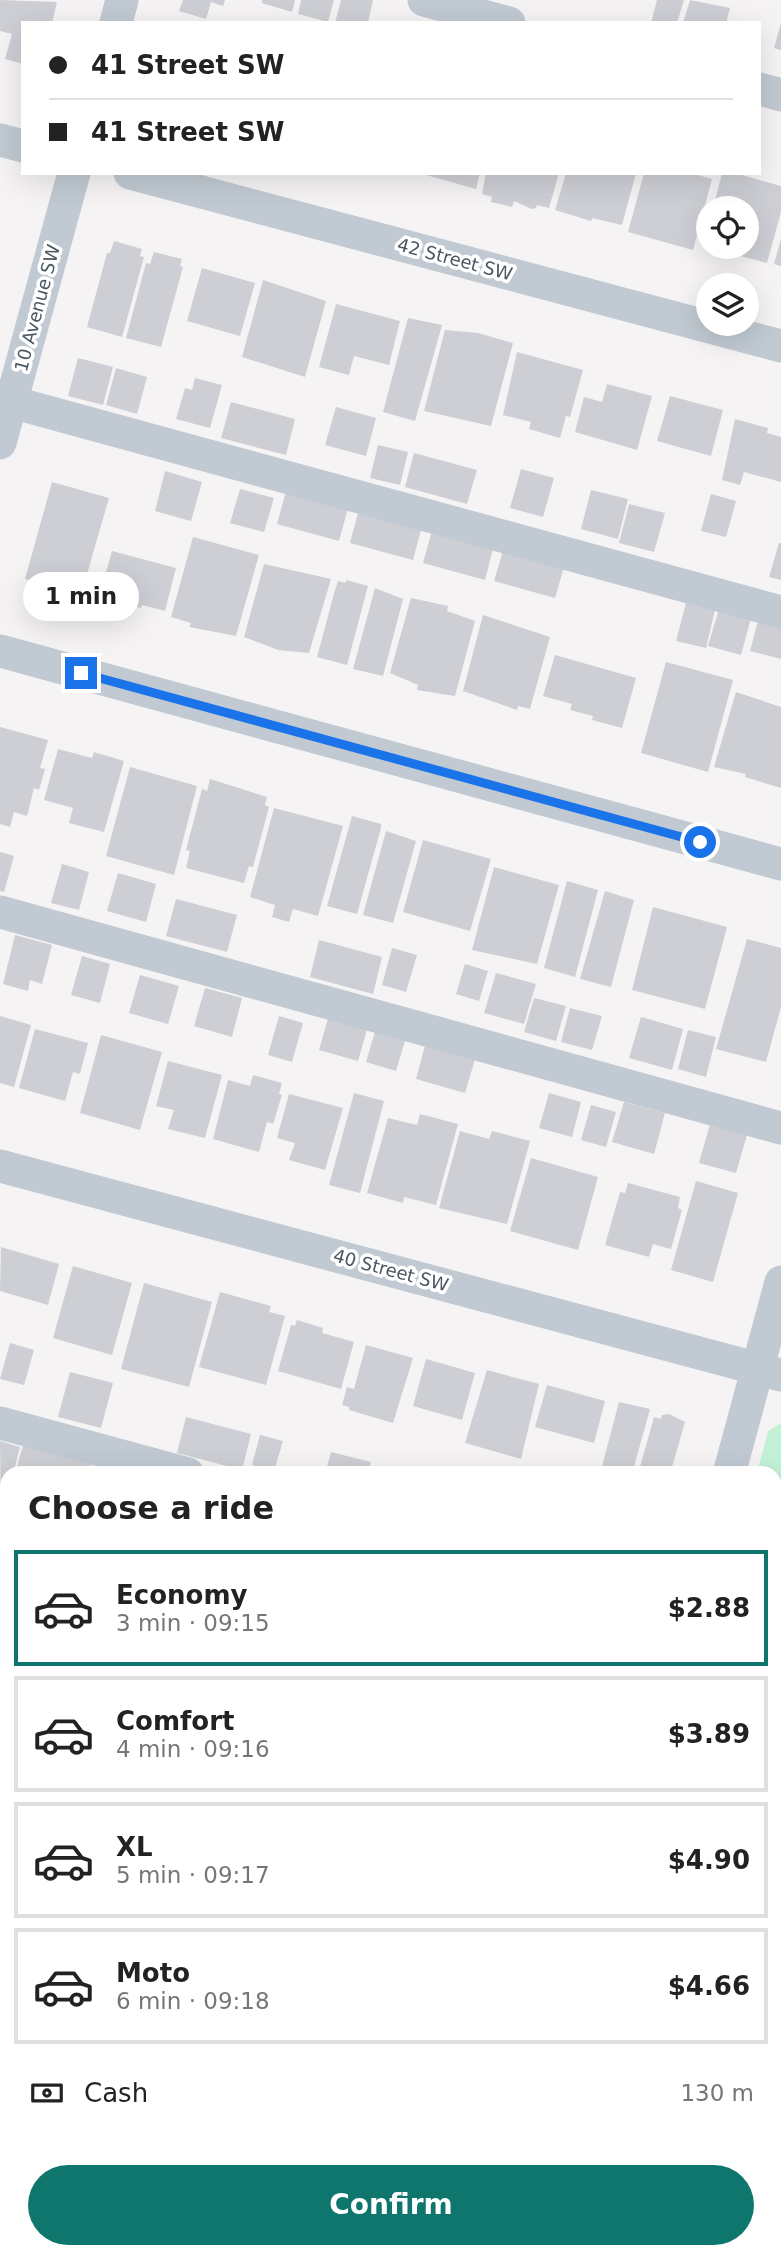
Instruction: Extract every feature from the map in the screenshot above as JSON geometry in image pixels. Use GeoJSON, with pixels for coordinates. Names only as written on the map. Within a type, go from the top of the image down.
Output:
{"type":"FeatureCollection","features":[{"type":"Feature","properties":{"kind":"street"},"geometry":{"type":"LineString","coordinates":[[117,21],[122,0]]}},
{"type":"Feature","properties":{"kind":"street"},"geometry":{"type":"LineString","coordinates":[[424,0],[502,21]]}},
{"type":"Feature","properties":{"kind":"street"},"geometry":{"type":"LineString","coordinates":[[761,89],[781,95]]}},
{"type":"Feature","properties":{"kind":"street"},"geometry":{"type":"LineString","coordinates":[[0,140],[21,145]]}},
{"type":"Feature","properties":{"kind":"street","name":"10 Avenue SW"},"geometry":{"type":"LineString","coordinates":[[0,443],[6,400],[73,175]]}},
{"type":"Feature","properties":{"kind":"street","name":"42 Street SW"},"geometry":{"type":"LineString","coordinates":[[138,175],[781,346]]}},
{"type":"Feature","properties":{"kind":"street"},"geometry":{"type":"LineString","coordinates":[[6,400],[781,612]]}},
{"type":"Feature","properties":{"kind":"street"},"geometry":{"type":"LineString","coordinates":[[0,651],[781,864]]}},
{"type":"Feature","properties":{"kind":"street"},"geometry":{"type":"LineString","coordinates":[[0,912],[781,1128]]}},
{"type":"Feature","properties":{"kind":"street","name":"40 Street SW"},"geometry":{"type":"LineString","coordinates":[[0,1166],[770,1371]]}},
{"type":"Feature","properties":{"kind":"street"},"geometry":{"type":"LineString","coordinates":[[732,1466],[770,1371],[781,1282]]}},
{"type":"Feature","properties":{"kind":"street"},"geometry":{"type":"LineString","coordinates":[[0,1423],[159,1466]]}},
{"type":"Feature","properties":{"kind":"green space"},"geometry":{"type":"Polygon","coordinates":[[[781,1423],[781,1466],[759,1466],[768,1431],[781,1423]]]}},
{"type":"Feature","properties":{"kind":"building"},"geometry":{"type":"Polygon","coordinates":[[[0,0],[57,2],[52,21],[21,21],[21,63],[5,59],[12,34],[0,31],[0,0]]]}},
{"type":"Feature","properties":{"kind":"building"},"geometry":{"type":"Polygon","coordinates":[[[183,0],[225,0],[223,6],[211,2],[206,19],[179,11],[183,0]]]}},
{"type":"Feature","properties":{"kind":"building"},"geometry":{"type":"Polygon","coordinates":[[[262,0],[295,0],[292,12],[262,3],[262,0]]]}},
{"type":"Feature","properties":{"kind":"building"},"geometry":{"type":"Polygon","coordinates":[[[301,0],[334,0],[328,21],[298,14],[301,0]]]}},
{"type":"Feature","properties":{"kind":"building"},"geometry":{"type":"Polygon","coordinates":[[[341,0],[373,0],[368,21],[336,21],[341,0]]]}},
{"type":"Feature","properties":{"kind":"building"},"geometry":{"type":"Polygon","coordinates":[[[657,0],[684,0],[678,21],[652,21],[657,0]]]}},
{"type":"Feature","properties":{"kind":"building"},"geometry":{"type":"Polygon","coordinates":[[[690,0],[730,8],[727,21],[684,21],[690,0]]]}},
{"type":"Feature","properties":{"kind":"building"},"geometry":{"type":"Polygon","coordinates":[[[781,23],[781,50],[774,48],[781,23]]]}},
{"type":"Feature","properties":{"kind":"building"},"geometry":{"type":"Polygon","coordinates":[[[426,175],[480,175],[476,189],[426,175]]]}},
{"type":"Feature","properties":{"kind":"building"},"geometry":{"type":"Polygon","coordinates":[[[486,175],[558,175],[549,208],[537,205],[532,209],[514,201],[512,207],[491,202],[492,197],[482,194],[486,175]]]}},
{"type":"Feature","properties":{"kind":"building"},"geometry":{"type":"Polygon","coordinates":[[[565,175],[635,175],[622,225],[592,218],[591,221],[555,210],[565,175]]]}},
{"type":"Feature","properties":{"kind":"building"},"geometry":{"type":"Polygon","coordinates":[[[643,175],[697,175],[712,179],[707,196],[696,196],[696,239],[693,250],[628,232],[643,175]]]}},
{"type":"Feature","properties":{"kind":"building"},"geometry":{"type":"Polygon","coordinates":[[[721,175],[742,175],[781,186],[781,212],[767,263],[752,259],[759,259],[759,196],[716,196],[721,175]]]}},
{"type":"Feature","properties":{"kind":"building"},"geometry":{"type":"Polygon","coordinates":[[[781,239],[781,266],[774,264],[781,239]]]}},
{"type":"Feature","properties":{"kind":"building"},"geometry":{"type":"Polygon","coordinates":[[[114,241],[142,249],[140,256],[144,257],[122,337],[87,327],[107,253],[110,253],[114,241]]]}},
{"type":"Feature","properties":{"kind":"building"},"geometry":{"type":"Polygon","coordinates":[[[154,252],[182,259],[180,266],[183,267],[161,347],[126,338],[146,263],[150,264],[154,252]]]}},
{"type":"Feature","properties":{"kind":"building"},"geometry":{"type":"Polygon","coordinates":[[[202,268],[255,283],[240,336],[187,321],[202,268]]]}},
{"type":"Feature","properties":{"kind":"building"},"geometry":{"type":"Polygon","coordinates":[[[263,280],[326,301],[305,377],[242,357],[263,280]]]}},
{"type":"Feature","properties":{"kind":"building"},"geometry":{"type":"Polygon","coordinates":[[[336,304],[400,321],[389,365],[354,356],[349,375],[319,367],[336,304]]]}},
{"type":"Feature","properties":{"kind":"building"},"geometry":{"type":"Polygon","coordinates":[[[408,318],[442,325],[415,421],[383,412],[408,318]]]}},
{"type":"Feature","properties":{"kind":"building"},"geometry":{"type":"Polygon","coordinates":[[[445,330],[478,333],[513,343],[491,426],[424,411],[445,330]]]}},
{"type":"Feature","properties":{"kind":"building"},"geometry":{"type":"Polygon","coordinates":[[[517,352],[583,370],[570,417],[566,416],[560,438],[529,429],[531,422],[503,415],[517,352]]]}},
{"type":"Feature","properties":{"kind":"building"},"geometry":{"type":"Polygon","coordinates":[[[78,358],[113,367],[103,405],[68,396],[78,358]]]}},
{"type":"Feature","properties":{"kind":"building"},"geometry":{"type":"Polygon","coordinates":[[[116,368],[147,377],[137,414],[106,405],[116,368]]]}},
{"type":"Feature","properties":{"kind":"building"},"geometry":{"type":"Polygon","coordinates":[[[195,378],[222,385],[210,428],[176,419],[185,388],[192,390],[195,378]]]}},
{"type":"Feature","properties":{"kind":"building"},"geometry":{"type":"Polygon","coordinates":[[[607,384],[652,396],[637,450],[575,432],[584,397],[602,402],[607,384]]]}},
{"type":"Feature","properties":{"kind":"building"},"geometry":{"type":"Polygon","coordinates":[[[670,396],[723,410],[711,456],[657,441],[670,396]]]}},
{"type":"Feature","properties":{"kind":"building"},"geometry":{"type":"Polygon","coordinates":[[[231,402],[295,419],[286,455],[221,438],[231,402]]]}},
{"type":"Feature","properties":{"kind":"building"},"geometry":{"type":"Polygon","coordinates":[[[336,407],[376,418],[366,456],[325,445],[336,407]]]}},
{"type":"Feature","properties":{"kind":"building"},"geometry":{"type":"Polygon","coordinates":[[[735,419],[768,428],[767,433],[781,437],[781,482],[744,472],[740,485],[722,480],[735,419]]]}},
{"type":"Feature","properties":{"kind":"building"},"geometry":{"type":"Polygon","coordinates":[[[378,445],[408,452],[400,485],[370,478],[378,445]]]}},
{"type":"Feature","properties":{"kind":"building"},"geometry":{"type":"Polygon","coordinates":[[[414,453],[477,470],[467,504],[405,487],[414,453]]]}},
{"type":"Feature","properties":{"kind":"building"},"geometry":{"type":"Polygon","coordinates":[[[521,469],[554,478],[543,517],[510,508],[521,469]]]}},
{"type":"Feature","properties":{"kind":"building"},"geometry":{"type":"Polygon","coordinates":[[[165,471],[202,482],[191,521],[155,511],[165,471]]]}},
{"type":"Feature","properties":{"kind":"building"},"geometry":{"type":"Polygon","coordinates":[[[52,482],[109,498],[81,595],[25,579],[52,482]]]}},
{"type":"Feature","properties":{"kind":"building"},"geometry":{"type":"Polygon","coordinates":[[[240,489],[274,498],[264,532],[230,523],[240,489]]]}},
{"type":"Feature","properties":{"kind":"building"},"geometry":{"type":"Polygon","coordinates":[[[591,490],[628,499],[618,539],[581,529],[591,490]]]}},
{"type":"Feature","properties":{"kind":"building"},"geometry":{"type":"Polygon","coordinates":[[[286,491],[348,508],[339,541],[277,524],[286,491]]]}},
{"type":"Feature","properties":{"kind":"building"},"geometry":{"type":"Polygon","coordinates":[[[711,494],[736,501],[726,537],[701,531],[711,494]]]}},
{"type":"Feature","properties":{"kind":"building"},"geometry":{"type":"Polygon","coordinates":[[[629,504],[665,513],[654,552],[619,543],[629,504]]]}},
{"type":"Feature","properties":{"kind":"building"},"geometry":{"type":"Polygon","coordinates":[[[359,509],[422,526],[413,560],[350,543],[359,509]]]}},
{"type":"Feature","properties":{"kind":"building"},"geometry":{"type":"Polygon","coordinates":[[[433,527],[494,545],[485,580],[423,563],[433,527]]]}},
{"type":"Feature","properties":{"kind":"building"},"geometry":{"type":"Polygon","coordinates":[[[193,537],[259,555],[236,636],[189,627],[191,623],[171,617],[193,537]]]}},
{"type":"Feature","properties":{"kind":"building"},"geometry":{"type":"Polygon","coordinates":[[[781,543],[781,580],[769,577],[781,543]]]}},
{"type":"Feature","properties":{"kind":"building"},"geometry":{"type":"Polygon","coordinates":[[[504,547],[565,564],[555,598],[494,581],[504,547]]]}},
{"type":"Feature","properties":{"kind":"building"},"geometry":{"type":"Polygon","coordinates":[[[112,551],[176,568],[165,611],[99,597],[112,551]]]}},
{"type":"Feature","properties":{"kind":"building"},"geometry":{"type":"Polygon","coordinates":[[[264,564],[331,579],[309,653],[278,650],[244,637],[264,564]]]}},
{"type":"Feature","properties":{"kind":"building"},"geometry":{"type":"Polygon","coordinates":[[[346,580],[368,586],[347,665],[317,657],[338,581],[346,583],[346,580]]]}},
{"type":"Feature","properties":{"kind":"building"},"geometry":{"type":"Polygon","coordinates":[[[375,588],[403,599],[383,676],[353,669],[375,588]]]}},
{"type":"Feature","properties":{"kind":"building"},"geometry":{"type":"Polygon","coordinates":[[[411,598],[448,606],[447,611],[475,621],[455,696],[417,690],[418,685],[390,673],[411,598]]]}},
{"type":"Feature","properties":{"kind":"building"},"geometry":{"type":"Polygon","coordinates":[[[686,603],[715,610],[706,648],[676,641],[686,603]]]}},
{"type":"Feature","properties":{"kind":"building"},"geometry":{"type":"Polygon","coordinates":[[[719,609],[751,618],[741,655],[708,646],[719,609]]]}},
{"type":"Feature","properties":{"kind":"building"},"geometry":{"type":"Polygon","coordinates":[[[483,615],[550,637],[530,709],[518,706],[517,710],[463,691],[483,615]]]}},
{"type":"Feature","properties":{"kind":"building"},"geometry":{"type":"Polygon","coordinates":[[[759,617],[781,623],[781,659],[750,651],[759,617]]]}},
{"type":"Feature","properties":{"kind":"building"},"geometry":{"type":"Polygon","coordinates":[[[555,655],[636,678],[622,728],[592,720],[593,716],[570,710],[572,704],[543,696],[555,655]]]}},
{"type":"Feature","properties":{"kind":"building"},"geometry":{"type":"Polygon","coordinates":[[[666,662],[733,680],[708,772],[641,753],[666,662]]]}},
{"type":"Feature","properties":{"kind":"building"},"geometry":{"type":"Polygon","coordinates":[[[736,692],[781,707],[781,788],[745,777],[746,774],[714,767],[736,692]]]}},
{"type":"Feature","properties":{"kind":"building"},"geometry":{"type":"Polygon","coordinates":[[[0,727],[48,740],[40,768],[45,769],[39,790],[34,788],[27,816],[14,812],[10,827],[0,824],[0,727]]]}},
{"type":"Feature","properties":{"kind":"building"},"geometry":{"type":"Polygon","coordinates":[[[58,749],[92,758],[94,752],[124,761],[104,832],[69,823],[73,808],[44,800],[58,749]]]}},
{"type":"Feature","properties":{"kind":"building"},"geometry":{"type":"Polygon","coordinates":[[[130,767],[197,786],[174,875],[106,856],[130,767]]]}},
{"type":"Feature","properties":{"kind":"building"},"geometry":{"type":"Polygon","coordinates":[[[210,779],[267,797],[265,805],[269,807],[253,867],[249,866],[244,883],[186,868],[190,851],[186,850],[202,789],[207,791],[210,779]]]}},
{"type":"Feature","properties":{"kind":"building"},"geometry":{"type":"Polygon","coordinates":[[[274,808],[343,826],[318,916],[293,909],[289,922],[272,917],[275,905],[250,897],[274,808]]]}},
{"type":"Feature","properties":{"kind":"building"},"geometry":{"type":"Polygon","coordinates":[[[352,816],[381,824],[357,914],[327,906],[352,816]]]}},
{"type":"Feature","properties":{"kind":"building"},"geometry":{"type":"Polygon","coordinates":[[[386,831],[416,841],[393,923],[363,915],[386,831]]]}},
{"type":"Feature","properties":{"kind":"building"},"geometry":{"type":"Polygon","coordinates":[[[423,840],[491,859],[470,931],[403,912],[423,840]]]}},
{"type":"Feature","properties":{"kind":"building"},"geometry":{"type":"Polygon","coordinates":[[[0,852],[14,856],[4,892],[0,891],[0,852]]]}},
{"type":"Feature","properties":{"kind":"building"},"geometry":{"type":"Polygon","coordinates":[[[62,864],[89,872],[79,910],[51,903],[62,864]]]}},
{"type":"Feature","properties":{"kind":"building"},"geometry":{"type":"Polygon","coordinates":[[[494,867],[559,885],[537,964],[472,950],[494,867]]]}},
{"type":"Feature","properties":{"kind":"building"},"geometry":{"type":"Polygon","coordinates":[[[118,873],[156,884],[146,922],[107,911],[118,873]]]}},
{"type":"Feature","properties":{"kind":"building"},"geometry":{"type":"Polygon","coordinates":[[[567,881],[598,890],[575,977],[544,968],[567,881]]]}},
{"type":"Feature","properties":{"kind":"building"},"geometry":{"type":"Polygon","coordinates":[[[605,891],[634,900],[611,987],[580,979],[605,891]]]}},
{"type":"Feature","properties":{"kind":"building"},"geometry":{"type":"Polygon","coordinates":[[[176,899],[237,915],[227,952],[166,936],[176,899]]]}},
{"type":"Feature","properties":{"kind":"building"},"geometry":{"type":"Polygon","coordinates":[[[653,907],[727,927],[705,1009],[632,990],[653,907]]]}},
{"type":"Feature","properties":{"kind":"building"},"geometry":{"type":"Polygon","coordinates":[[[15,935],[52,945],[42,984],[30,980],[28,991],[3,984],[15,935]]]}},
{"type":"Feature","properties":{"kind":"building"},"geometry":{"type":"Polygon","coordinates":[[[747,939],[781,948],[781,1007],[766,1062],[716,1049],[747,939]]]}},
{"type":"Feature","properties":{"kind":"building"},"geometry":{"type":"Polygon","coordinates":[[[319,940],[382,957],[373,994],[310,977],[319,940]]]}},
{"type":"Feature","properties":{"kind":"building"},"geometry":{"type":"Polygon","coordinates":[[[392,948],[417,955],[406,992],[382,985],[392,948]]]}},
{"type":"Feature","properties":{"kind":"building"},"geometry":{"type":"Polygon","coordinates":[[[82,956],[110,964],[100,1003],[71,995],[82,956]]]}},
{"type":"Feature","properties":{"kind":"building"},"geometry":{"type":"Polygon","coordinates":[[[465,964],[488,971],[479,1001],[456,994],[465,964]]]}},
{"type":"Feature","properties":{"kind":"building"},"geometry":{"type":"Polygon","coordinates":[[[496,973],[536,984],[524,1024],[484,1013],[496,973]]]}},
{"type":"Feature","properties":{"kind":"building"},"geometry":{"type":"Polygon","coordinates":[[[140,975],[179,986],[168,1024],[129,1013],[140,975]]]}},
{"type":"Feature","properties":{"kind":"building"},"geometry":{"type":"Polygon","coordinates":[[[205,988],[242,998],[232,1037],[194,1026],[205,988]]]}},
{"type":"Feature","properties":{"kind":"building"},"geometry":{"type":"Polygon","coordinates":[[[534,998],[566,1006],[556,1041],[524,1032],[534,998]]]}},
{"type":"Feature","properties":{"kind":"building"},"geometry":{"type":"Polygon","coordinates":[[[570,1008],[602,1016],[592,1050],[561,1042],[570,1008]]]}},
{"type":"Feature","properties":{"kind":"building"},"geometry":{"type":"Polygon","coordinates":[[[329,1015],[368,1026],[358,1061],[319,1050],[329,1015]]]}},
{"type":"Feature","properties":{"kind":"building"},"geometry":{"type":"Polygon","coordinates":[[[0,1016],[31,1025],[14,1087],[0,1083],[0,1016]]]}},
{"type":"Feature","properties":{"kind":"building"},"geometry":{"type":"Polygon","coordinates":[[[279,1016],[303,1023],[292,1062],[268,1055],[279,1016]]]}},
{"type":"Feature","properties":{"kind":"building"},"geometry":{"type":"Polygon","coordinates":[[[641,1017],[683,1029],[672,1070],[629,1058],[641,1017]]]}},
{"type":"Feature","properties":{"kind":"building"},"geometry":{"type":"Polygon","coordinates":[[[377,1025],[407,1034],[396,1071],[366,1062],[377,1025]]]}},
{"type":"Feature","properties":{"kind":"building"},"geometry":{"type":"Polygon","coordinates":[[[35,1029],[88,1043],[80,1074],[73,1072],[65,1101],[19,1088],[35,1029]]]}},
{"type":"Feature","properties":{"kind":"building"},"geometry":{"type":"Polygon","coordinates":[[[688,1030],[716,1037],[706,1077],[678,1069],[688,1030]]]}},
{"type":"Feature","properties":{"kind":"building"},"geometry":{"type":"Polygon","coordinates":[[[101,1035],[162,1052],[140,1130],[80,1113],[101,1035]]]}},
{"type":"Feature","properties":{"kind":"building"},"geometry":{"type":"Polygon","coordinates":[[[426,1042],[476,1056],[465,1093],[416,1079],[426,1042]]]}},
{"type":"Feature","properties":{"kind":"building"},"geometry":{"type":"Polygon","coordinates":[[[168,1061],[222,1075],[205,1138],[168,1129],[174,1110],[156,1106],[168,1061]]]}},
{"type":"Feature","properties":{"kind":"building"},"geometry":{"type":"Polygon","coordinates":[[[253,1075],[282,1083],[279,1094],[282,1095],[273,1124],[267,1122],[259,1152],[213,1139],[228,1080],[250,1086],[253,1075]]]}},
{"type":"Feature","properties":{"kind":"building"},"geometry":{"type":"Polygon","coordinates":[[[354,1093],[384,1101],[360,1193],[329,1185],[354,1093]]]}},
{"type":"Feature","properties":{"kind":"building"},"geometry":{"type":"Polygon","coordinates":[[[549,1093],[581,1102],[572,1137],[539,1128],[549,1093]]]}},
{"type":"Feature","properties":{"kind":"building"},"geometry":{"type":"Polygon","coordinates":[[[289,1094],[343,1108],[325,1170],[289,1160],[295,1143],[277,1138],[289,1094]]]}},
{"type":"Feature","properties":{"kind":"building"},"geometry":{"type":"Polygon","coordinates":[[[624,1102],[665,1113],[654,1154],[612,1142],[624,1102]]]}},
{"type":"Feature","properties":{"kind":"building"},"geometry":{"type":"Polygon","coordinates":[[[591,1105],[616,1112],[606,1147],[581,1140],[591,1105]]]}},
{"type":"Feature","properties":{"kind":"building"},"geometry":{"type":"Polygon","coordinates":[[[420,1114],[458,1124],[436,1205],[404,1197],[403,1203],[367,1193],[388,1118],[417,1125],[420,1114]]]}},
{"type":"Feature","properties":{"kind":"building"},"geometry":{"type":"Polygon","coordinates":[[[710,1124],[747,1135],[736,1173],[699,1163],[710,1124]]]}},
{"type":"Feature","properties":{"kind":"building"},"geometry":{"type":"Polygon","coordinates":[[[460,1131],[489,1139],[492,1131],[530,1141],[507,1224],[439,1208],[460,1131]]]}},
{"type":"Feature","properties":{"kind":"building"},"geometry":{"type":"Polygon","coordinates":[[[531,1158],[598,1177],[578,1250],[510,1231],[531,1158]]]}},
{"type":"Feature","properties":{"kind":"building"},"geometry":{"type":"Polygon","coordinates":[[[696,1181],[738,1193],[713,1282],[671,1270],[696,1181]]]}},
{"type":"Feature","properties":{"kind":"building"},"geometry":{"type":"Polygon","coordinates":[[[628,1183],[680,1197],[678,1208],[682,1210],[671,1249],[653,1244],[649,1257],[605,1245],[620,1192],[625,1193],[628,1183]]]}},
{"type":"Feature","properties":{"kind":"building"},"geometry":{"type":"Polygon","coordinates":[[[1,1247],[59,1264],[48,1305],[0,1291],[1,1247]]]}},
{"type":"Feature","properties":{"kind":"building"},"geometry":{"type":"Polygon","coordinates":[[[73,1266],[132,1283],[112,1355],[53,1338],[73,1266]]]}},
{"type":"Feature","properties":{"kind":"building"},"geometry":{"type":"Polygon","coordinates":[[[144,1283],[212,1302],[189,1387],[121,1369],[144,1283]]]}},
{"type":"Feature","properties":{"kind":"building"},"geometry":{"type":"Polygon","coordinates":[[[220,1292],[271,1306],[269,1312],[285,1316],[266,1385],[199,1367],[220,1292]]]}},
{"type":"Feature","properties":{"kind":"building"},"geometry":{"type":"Polygon","coordinates":[[[297,1320],[323,1328],[322,1333],[354,1342],[341,1389],[278,1371],[291,1325],[295,1326],[297,1320]]]}},
{"type":"Feature","properties":{"kind":"building"},"geometry":{"type":"Polygon","coordinates":[[[10,1343],[34,1350],[24,1385],[0,1379],[10,1343]]]}},
{"type":"Feature","properties":{"kind":"building"},"geometry":{"type":"Polygon","coordinates":[[[366,1345],[413,1358],[393,1423],[349,1410],[349,1407],[342,1405],[347,1387],[354,1389],[366,1345]]]}},
{"type":"Feature","properties":{"kind":"building"},"geometry":{"type":"Polygon","coordinates":[[[426,1359],[475,1373],[462,1420],[413,1406],[426,1359]]]}},
{"type":"Feature","properties":{"kind":"building"},"geometry":{"type":"Polygon","coordinates":[[[487,1370],[539,1384],[521,1459],[465,1443],[487,1370]]]}},
{"type":"Feature","properties":{"kind":"building"},"geometry":{"type":"Polygon","coordinates":[[[70,1372],[113,1383],[101,1428],[58,1417],[70,1372]]]}},
{"type":"Feature","properties":{"kind":"building"},"geometry":{"type":"Polygon","coordinates":[[[547,1385],[605,1401],[594,1443],[535,1427],[547,1385]]]}},
{"type":"Feature","properties":{"kind":"building"},"geometry":{"type":"Polygon","coordinates":[[[619,1402],[650,1409],[634,1466],[602,1466],[619,1402]]]}},
{"type":"Feature","properties":{"kind":"building"},"geometry":{"type":"Polygon","coordinates":[[[669,1414],[685,1422],[672,1466],[640,1466],[654,1417],[661,1419],[662,1415],[669,1414]]]}},
{"type":"Feature","properties":{"kind":"building"},"geometry":{"type":"Polygon","coordinates":[[[186,1417],[251,1434],[243,1466],[227,1466],[177,1453],[186,1417]]]}},
{"type":"Feature","properties":{"kind":"building"},"geometry":{"type":"Polygon","coordinates":[[[260,1435],[283,1441],[276,1466],[252,1465],[260,1435]]]}},
{"type":"Feature","properties":{"kind":"building"},"geometry":{"type":"Polygon","coordinates":[[[0,1441],[20,1447],[15,1466],[0,1466],[0,1441]]]}},
{"type":"Feature","properties":{"kind":"building"},"geometry":{"type":"Polygon","coordinates":[[[23,1445],[91,1464],[91,1466],[17,1466],[23,1445]]]}},
{"type":"Feature","properties":{"kind":"building"},"geometry":{"type":"Polygon","coordinates":[[[331,1452],[371,1462],[370,1466],[327,1466],[331,1452]]]}},
{"type":"Feature","properties":{"kind":"route"},"geometry":{"type":"LineString","coordinates":[[81,673],[700,842]]}}]}
